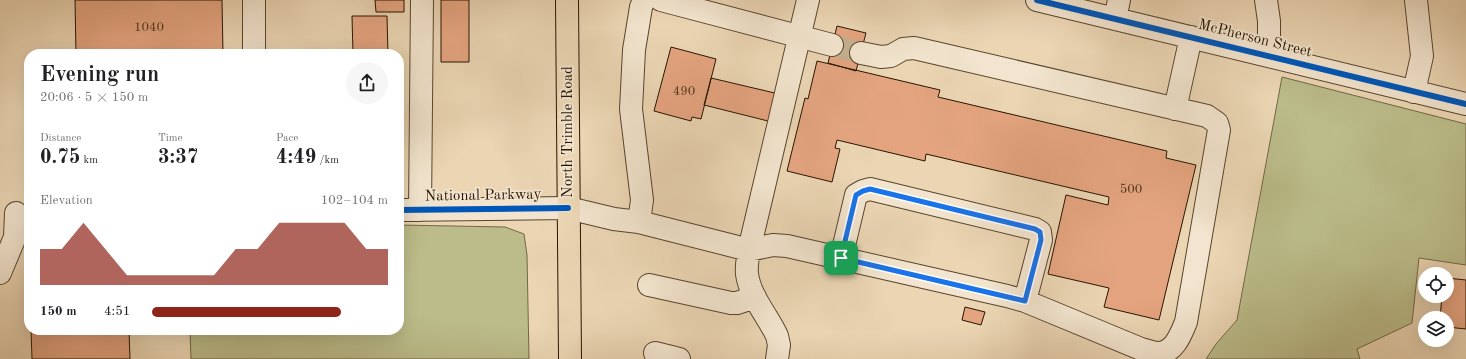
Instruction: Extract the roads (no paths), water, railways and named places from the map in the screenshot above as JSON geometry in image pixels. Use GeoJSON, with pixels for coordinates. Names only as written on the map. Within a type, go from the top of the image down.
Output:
{"type":"FeatureCollection","features":[{"type":"Feature","properties":{"kind":"main road","name":"North Trimble Road"},"geometry":{"type":"LineString","coordinates":[[567,0],[570,359]]}},
{"type":"Feature","properties":{"kind":"street"},"geometry":{"type":"LineString","coordinates":[[254,0],[254,49]]}},
{"type":"Feature","properties":{"kind":"street"},"geometry":{"type":"LineString","coordinates":[[420,210],[422,0]]}},
{"type":"Feature","properties":{"kind":"street"},"geometry":{"type":"LineString","coordinates":[[639,222],[642,200],[631,109],[634,50],[641,7],[644,0]]}},
{"type":"Feature","properties":{"kind":"street"},"geometry":{"type":"LineString","coordinates":[[661,0],[832,45]]}},
{"type":"Feature","properties":{"kind":"street"},"geometry":{"type":"LineString","coordinates":[[777,359],[779,345],[777,336],[755,297],[747,274],[749,250],[808,0]]}},
{"type":"Feature","properties":{"kind":"street","name":"McPherson Street"},"geometry":{"type":"LineString","coordinates":[[1037,0],[1117,10],[1191,37],[1466,104]]}},
{"type":"Feature","properties":{"kind":"street"},"geometry":{"type":"LineString","coordinates":[[1266,0],[1269,21],[1269,56]]}},
{"type":"Feature","properties":{"kind":"street"},"geometry":{"type":"LineString","coordinates":[[1414,92],[1422,56],[1416,0]]}},
{"type":"Feature","properties":{"kind":"street"},"geometry":{"type":"LineString","coordinates":[[1175,109],[1191,37]]}},
{"type":"Feature","properties":{"kind":"street"},"geometry":{"type":"LineString","coordinates":[[749,250],[773,244],[787,246],[1025,301],[1141,349],[1158,353],[1170,349],[1180,338],[1186,322],[1219,130],[1218,122],[1207,116],[914,48],[903,49],[891,56],[881,57],[861,53]]}},
{"type":"Feature","properties":{"kind":"street"},"geometry":{"type":"LineString","coordinates":[[841,258],[856,195],[870,189],[1035,229],[1040,232],[1041,240],[1025,301]]}},
{"type":"Feature","properties":{"kind":"street","name":"National Parkway"},"geometry":{"type":"LineString","coordinates":[[404,210],[568,208],[614,219],[639,222],[749,250]]}},
{"type":"Feature","properties":{"kind":"street"},"geometry":{"type":"LineString","coordinates":[[0,273],[15,237],[15,213]]}},
{"type":"Feature","properties":{"kind":"street"},"geometry":{"type":"LineString","coordinates":[[649,285],[730,303],[737,303],[755,297]]}},
{"type":"Feature","properties":{"kind":"street"},"geometry":{"type":"LineString","coordinates":[[654,353],[679,359]]}},
{"type":"Feature","properties":{"kind":"tunnel"},"geometry":{"type":"LineString","coordinates":[[832,45],[861,53]]}}]}
